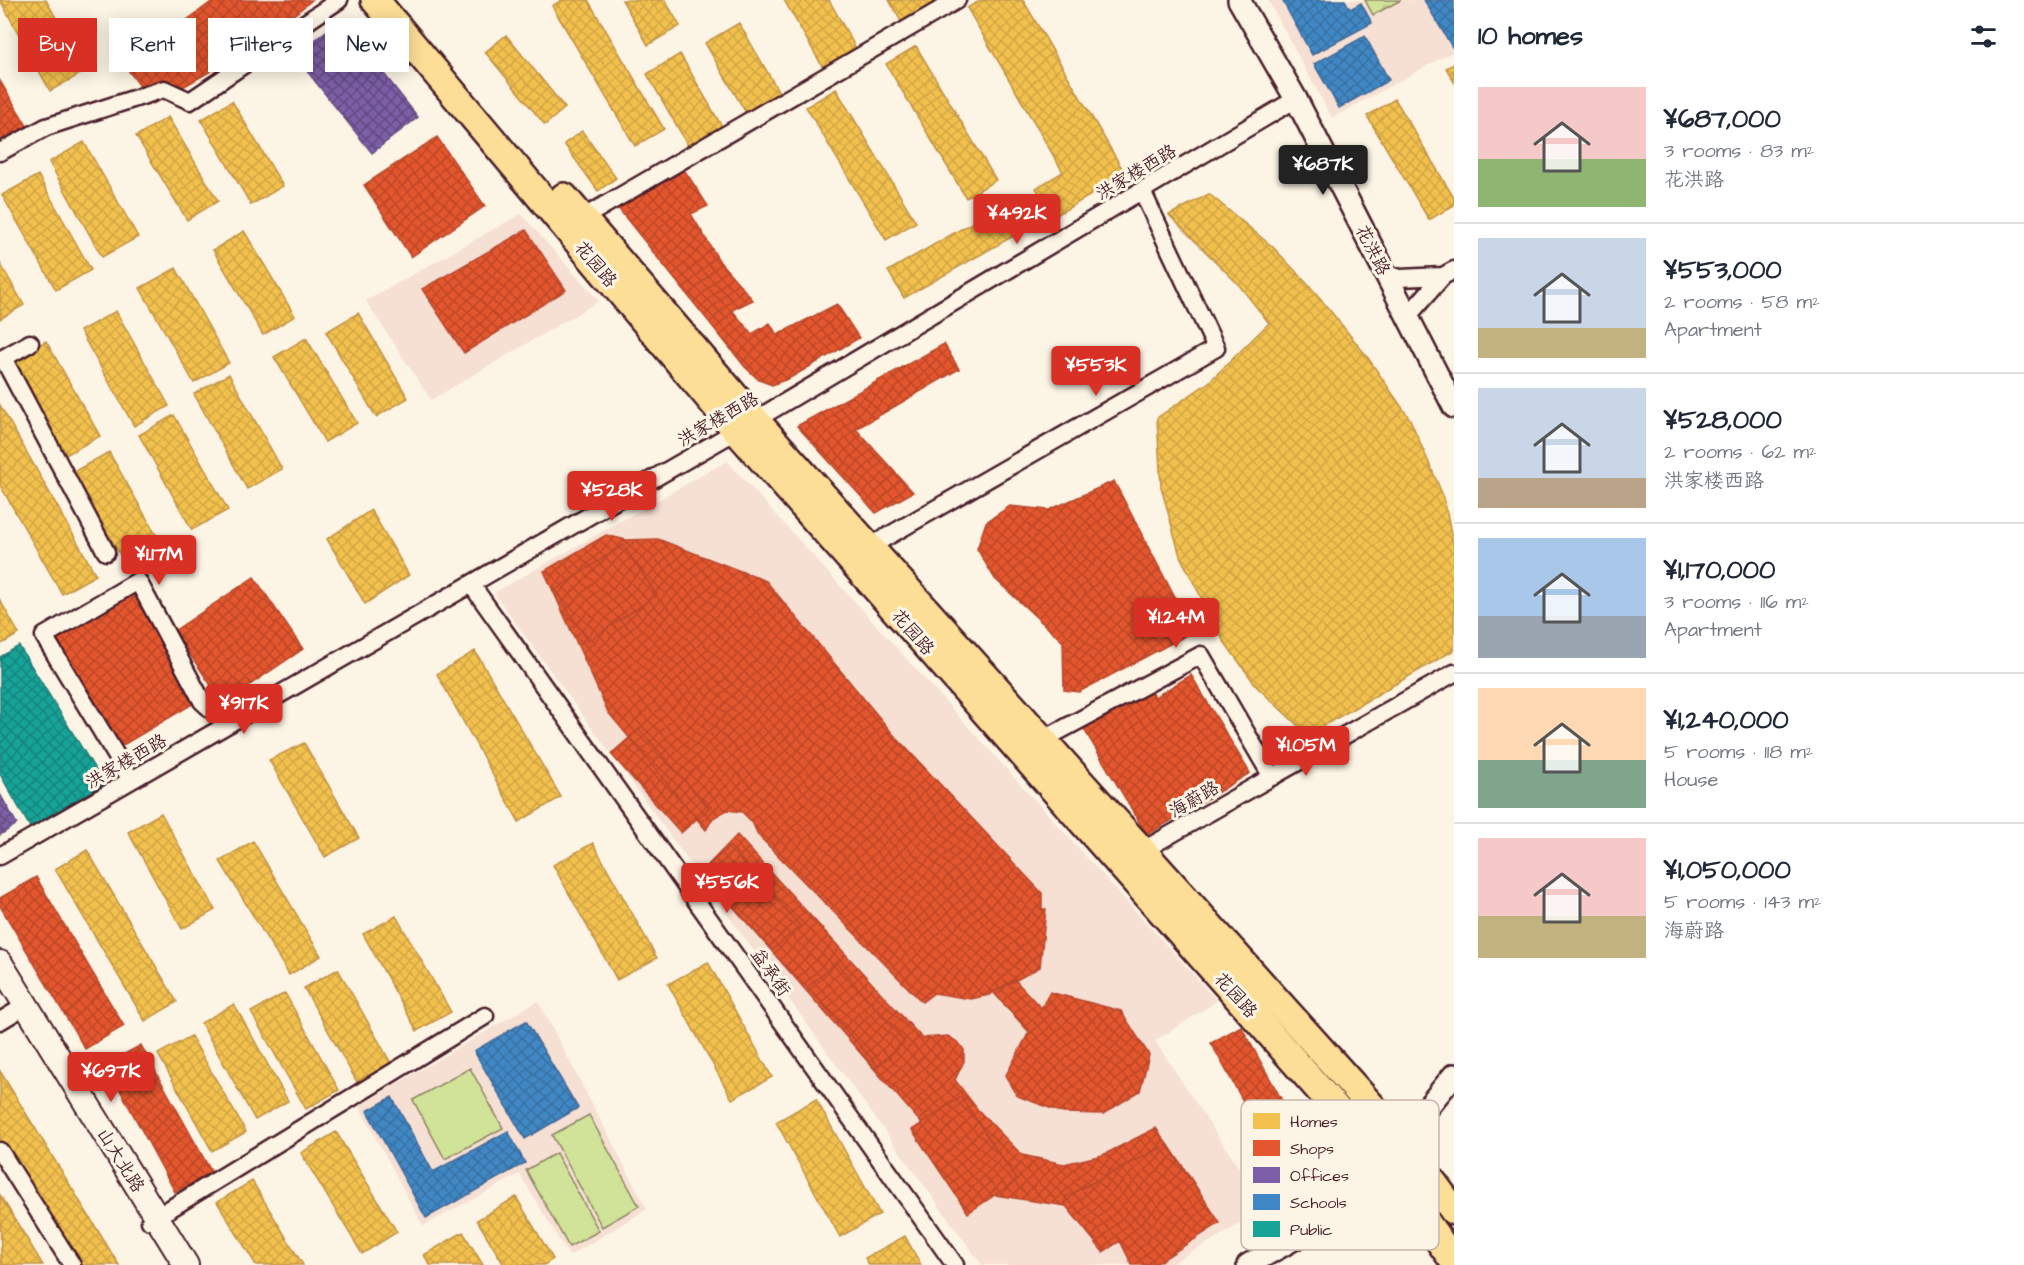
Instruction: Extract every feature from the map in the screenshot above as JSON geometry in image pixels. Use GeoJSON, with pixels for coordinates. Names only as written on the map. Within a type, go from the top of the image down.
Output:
{"type":"FeatureCollection","features":[{"type":"Feature","properties":{"kind":"main road","name":"花园路"},"geometry":{"type":"LineString","coordinates":[[375,0],[574,223],[746,426],[1031,747],[1331,1100]]}},
{"type":"Feature","properties":{"kind":"main road","name":"花园路"},"geometry":{"type":"LineString","coordinates":[[396,0],[574,223]]}},
{"type":"Feature","properties":{"kind":"main road","name":"花园路"},"geometry":{"type":"LineString","coordinates":[[746,426],[869,547],[1031,747],[1140,852],[1365,1100]]}},
{"type":"Feature","properties":{"kind":"main road","name":"山大北路"},"geometry":{"type":"LineString","coordinates":[[0,963],[153,1220],[177,1265]]}},
{"type":"Feature","properties":{"kind":"main road","name":"山大北路"},"geometry":{"type":"LineString","coordinates":[[0,977],[10,1015],[186,1265]]}},
{"type":"Feature","properties":{"kind":"main road","name":"花园路"},"geometry":{"type":"LineString","coordinates":[[1439,1191],[1454,1211]]}},
{"type":"Feature","properties":{"kind":"main road","name":"花园路"},"geometry":{"type":"LineString","coordinates":[[1439,1240],[1454,1261]]}},
{"type":"Feature","properties":{"kind":"street"},"geometry":{"type":"LineString","coordinates":[[0,152],[46,127],[164,89],[190,100],[339,0]]}},
{"type":"Feature","properties":{"kind":"street"},"geometry":{"type":"LineString","coordinates":[[574,223],[957,0]]}},
{"type":"Feature","properties":{"kind":"street","name":"花洪路"},"geometry":{"type":"LineString","coordinates":[[1239,0],[1296,99],[1454,407]]}},
{"type":"Feature","properties":{"kind":"street","name":"洪家楼西路"},"geometry":{"type":"LineString","coordinates":[[0,856],[746,426],[1296,99]]}},
{"type":"Feature","properties":{"kind":"street"},"geometry":{"type":"LineString","coordinates":[[869,547],[1216,348],[1142,191]]}},
{"type":"Feature","properties":{"kind":"street"},"geometry":{"type":"LineString","coordinates":[[1385,274],[1400,278],[1448,273]]}},
{"type":"Feature","properties":{"kind":"street"},"geometry":{"type":"LineString","coordinates":[[1407,317],[1448,273]]}},
{"type":"Feature","properties":{"kind":"street"},"geometry":{"type":"LineString","coordinates":[[30,343],[1,359],[106,552]]}},
{"type":"Feature","properties":{"kind":"street"},"geometry":{"type":"LineString","coordinates":[[131,780],[44,636],[138,581],[202,701],[227,724]]}},
{"type":"Feature","properties":{"kind":"street","name":"益承街"},"geometry":{"type":"LineString","coordinates":[[471,584],[955,1265]]}},
{"type":"Feature","properties":{"kind":"street"},"geometry":{"type":"LineString","coordinates":[[1031,747],[1201,655],[1272,777]]}},
{"type":"Feature","properties":{"kind":"street","name":"海蔚路"},"geometry":{"type":"LineString","coordinates":[[1140,852],[1454,673]]}},
{"type":"Feature","properties":{"kind":"street"},"geometry":{"type":"LineString","coordinates":[[153,1220],[485,1016]]}},
{"type":"Feature","properties":{"kind":"street"},"geometry":{"type":"LineString","coordinates":[[1434,1100],[1454,1075]]}},
{"type":"Feature","properties":{"kind":"street"},"geometry":{"type":"LineString","coordinates":[[0,1152],[72,1265]]}},
{"type":"Feature","properties":{"kind":"street"},"geometry":{"type":"LineString","coordinates":[[1248,1265],[1274,1250]]}},
{"type":"Feature","properties":{"kind":"shaded area"},"geometry":{"type":"Polygon","coordinates":[[[1268,0],[1454,0],[1454,51],[1332,118],[1268,0]]]}},
{"type":"Feature","properties":{"kind":"shaded area"},"geometry":{"type":"Polygon","coordinates":[[[521,214],[599,301],[431,400],[366,301],[521,214]]]}},
{"type":"Feature","properties":{"kind":"shaded area"},"geometry":{"type":"Polygon","coordinates":[[[727,461],[1217,1001],[1155,1041],[1241,1171],[1241,1223],[1169,1265],[982,1265],[494,593],[727,461]]]}},
{"type":"Feature","properties":{"kind":"shaded area"},"geometry":{"type":"Polygon","coordinates":[[[538,1001],[647,1209],[569,1256],[520,1174],[423,1226],[359,1106],[538,1001]]]}},
{"type":"Feature","properties":{"kind":"green space"},"geometry":{"type":"Polygon","coordinates":[[[1365,0],[1401,0],[1373,15],[1365,0]]]}},
{"type":"Feature","properties":{"kind":"green space"},"geometry":{"type":"Polygon","coordinates":[[[470,1068],[503,1128],[445,1159],[413,1100],[470,1068]]]}},
{"type":"Feature","properties":{"kind":"green space"},"geometry":{"type":"Polygon","coordinates":[[[589,1115],[639,1206],[602,1227],[552,1135],[589,1115]]]}},
{"type":"Feature","properties":{"kind":"green space"},"geometry":{"type":"Polygon","coordinates":[[[556,1153],[599,1231],[569,1247],[526,1170],[556,1153]]]}},
{"type":"Feature","properties":{"kind":"building: Homes"},"geometry":{"type":"Polygon","coordinates":[[[0,0],[46,0],[56,18],[18,18],[18,33],[0,0]]]}},
{"type":"Feature","properties":{"kind":"building: Homes"},"geometry":{"type":"Polygon","coordinates":[[[562,0],[588,0],[664,129],[635,146],[552,6],[562,0]]]}},
{"type":"Feature","properties":{"kind":"building: Homes"},"geometry":{"type":"Polygon","coordinates":[[[622,0],[665,0],[680,26],[648,45],[622,0]]]}},
{"type":"Feature","properties":{"kind":"building: Homes"},"geometry":{"type":"Polygon","coordinates":[[[784,0],[829,0],[858,52],[825,71],[784,0]]]}},
{"type":"Feature","properties":{"kind":"building: Homes"},"geometry":{"type":"Polygon","coordinates":[[[889,0],[934,0],[936,3],[902,23],[889,0]]]}},
{"type":"Feature","properties":{"kind":"building: Homes"},"geometry":{"type":"Polygon","coordinates":[[[981,0],[1023,0],[1126,175],[1053,217],[1036,188],[1063,172],[967,8],[981,0]]]}},
{"type":"Feature","properties":{"kind":"building: Homes"},"geometry":{"type":"Polygon","coordinates":[[[739,23],[783,99],[749,118],[705,43],[739,23]]]}},
{"type":"Feature","properties":{"kind":"building: Homes"},"geometry":{"type":"Polygon","coordinates":[[[506,35],[565,108],[545,125],[485,52],[506,35]]]}},
{"type":"Feature","properties":{"kind":"building: Homes"},"geometry":{"type":"Polygon","coordinates":[[[916,46],[996,180],[966,198],[886,64],[916,46]]]}},
{"type":"Feature","properties":{"kind":"building: Homes"},"geometry":{"type":"Polygon","coordinates":[[[680,54],[724,130],[690,149],[647,74],[680,54]]]}},
{"type":"Feature","properties":{"kind":"building: Homes"},"geometry":{"type":"Polygon","coordinates":[[[1454,64],[1454,82],[1446,68],[1454,64]]]}},
{"type":"Feature","properties":{"kind":"building: Homes"},"geometry":{"type":"Polygon","coordinates":[[[40,72],[84,72],[50,91],[40,72]]]}},
{"type":"Feature","properties":{"kind":"building: Homes"},"geometry":{"type":"Polygon","coordinates":[[[836,89],[916,222],[886,240],[806,107],[836,89]]]}},
{"type":"Feature","properties":{"kind":"building: Homes"},"geometry":{"type":"Polygon","coordinates":[[[1395,99],[1454,198],[1454,205],[1429,220],[1367,116],[1395,99]]]}},
{"type":"Feature","properties":{"kind":"building: Homes"},"geometry":{"type":"Polygon","coordinates":[[[232,101],[283,186],[251,205],[201,120],[232,101]]]}},
{"type":"Feature","properties":{"kind":"building: Homes"},"geometry":{"type":"Polygon","coordinates":[[[168,117],[218,201],[187,220],[136,136],[168,117]]]}},
{"type":"Feature","properties":{"kind":"building: Homes"},"geometry":{"type":"Polygon","coordinates":[[[582,131],[616,178],[598,191],[564,144],[582,131]]]}},
{"type":"Feature","properties":{"kind":"building: Homes"},"geometry":{"type":"Polygon","coordinates":[[[84,142],[138,237],[102,257],[49,162],[84,142]]]}},
{"type":"Feature","properties":{"kind":"building: Homes"},"geometry":{"type":"Polygon","coordinates":[[[38,175],[91,270],[56,290],[2,195],[38,175]]]}},
{"type":"Feature","properties":{"kind":"building: Homes"},"geometry":{"type":"Polygon","coordinates":[[[1022,194],[1038,222],[904,298],[888,271],[1022,194]]]}},
{"type":"Feature","properties":{"kind":"building: Homes"},"geometry":{"type":"Polygon","coordinates":[[[1209,194],[1273,247],[1315,292],[1366,355],[1410,419],[1444,498],[1454,548],[1454,650],[1308,735],[1257,687],[1223,640],[1180,556],[1161,487],[1157,418],[1209,382],[1269,323],[1238,284],[1169,215],[1209,194]]]}},
{"type":"Feature","properties":{"kind":"building: Homes"},"geometry":{"type":"Polygon","coordinates":[[[244,231],[295,316],[263,335],[213,250],[244,231]]]}},
{"type":"Feature","properties":{"kind":"building: Homes"},"geometry":{"type":"Polygon","coordinates":[[[0,263],[24,305],[0,319],[0,263]]]}},
{"type":"Feature","properties":{"kind":"building: Homes"},"geometry":{"type":"Polygon","coordinates":[[[176,268],[229,363],[194,383],[140,288],[176,268]]]}},
{"type":"Feature","properties":{"kind":"building: Homes"},"geometry":{"type":"Polygon","coordinates":[[[116,311],[169,406],[134,426],[80,331],[116,311]]]}},
{"type":"Feature","properties":{"kind":"building: Homes"},"geometry":{"type":"Polygon","coordinates":[[[358,313],[408,398],[376,417],[326,332],[358,313]]]}},
{"type":"Feature","properties":{"kind":"building: Homes"},"geometry":{"type":"Polygon","coordinates":[[[306,338],[357,423],[325,442],[274,357],[306,338]]]}},
{"type":"Feature","properties":{"kind":"building: Homes"},"geometry":{"type":"Polygon","coordinates":[[[46,341],[100,436],[64,456],[11,361],[46,341]]]}},
{"type":"Feature","properties":{"kind":"building: Homes"},"geometry":{"type":"Polygon","coordinates":[[[229,374],[282,469],[247,489],[194,394],[229,374]]]}},
{"type":"Feature","properties":{"kind":"building: Homes"},"geometry":{"type":"Polygon","coordinates":[[[0,405],[96,575],[62,594],[0,485],[0,405]]]}},
{"type":"Feature","properties":{"kind":"building: Homes"},"geometry":{"type":"Polygon","coordinates":[[[174,415],[228,510],[192,530],[139,435],[174,415]]]}},
{"type":"Feature","properties":{"kind":"building: Homes"},"geometry":{"type":"Polygon","coordinates":[[[109,452],[163,547],[127,567],[73,472],[109,452]]]}},
{"type":"Feature","properties":{"kind":"building: Homes"},"geometry":{"type":"Polygon","coordinates":[[[371,510],[409,575],[365,604],[327,539],[371,510]]]}},
{"type":"Feature","properties":{"kind":"building: Homes"},"geometry":{"type":"Polygon","coordinates":[[[0,600],[19,634],[0,645],[0,600]]]}},
{"type":"Feature","properties":{"kind":"building: Homes"},"geometry":{"type":"Polygon","coordinates":[[[475,651],[561,797],[519,822],[437,674],[475,651]]]}},
{"type":"Feature","properties":{"kind":"building: Homes"},"geometry":{"type":"Polygon","coordinates":[[[304,743],[359,838],[325,857],[269,760],[304,743]]]}},
{"type":"Feature","properties":{"kind":"building: Homes"},"geometry":{"type":"Polygon","coordinates":[[[161,813],[215,910],[182,929],[128,832],[161,813]]]}},
{"type":"Feature","properties":{"kind":"building: Homes"},"geometry":{"type":"Polygon","coordinates":[[[253,841],[321,956],[289,975],[220,861],[253,841]]]}},
{"type":"Feature","properties":{"kind":"building: Homes"},"geometry":{"type":"Polygon","coordinates":[[[593,843],[657,958],[617,980],[553,865],[593,843]]]}},
{"type":"Feature","properties":{"kind":"building: Homes"},"geometry":{"type":"Polygon","coordinates":[[[87,850],[177,1002],[145,1021],[55,869],[87,850]]]}},
{"type":"Feature","properties":{"kind":"building: Homes"},"geometry":{"type":"Polygon","coordinates":[[[396,916],[451,1012],[417,1031],[363,934],[396,916]]]}},
{"type":"Feature","properties":{"kind":"building: Homes"},"geometry":{"type":"Polygon","coordinates":[[[708,962],[772,1077],[732,1099],[668,984],[708,962]]]}},
{"type":"Feature","properties":{"kind":"building: Homes"},"geometry":{"type":"Polygon","coordinates":[[[338,969],[392,1065],[358,1084],[304,988],[338,969]]]}},
{"type":"Feature","properties":{"kind":"building: Homes"},"geometry":{"type":"Polygon","coordinates":[[[285,993],[339,1090],[306,1109],[251,1012],[285,993]]]}},
{"type":"Feature","properties":{"kind":"building: Homes"},"geometry":{"type":"Polygon","coordinates":[[[234,1004],[288,1101],[255,1120],[201,1023],[234,1004]]]}},
{"type":"Feature","properties":{"kind":"building: Homes"},"geometry":{"type":"Polygon","coordinates":[[[191,1036],[246,1132],[212,1151],[158,1054],[191,1036]]]}},
{"type":"Feature","properties":{"kind":"building: Homes"},"geometry":{"type":"Polygon","coordinates":[[[0,1071],[119,1265],[77,1265],[0,1140],[0,1071]]]}},
{"type":"Feature","properties":{"kind":"building: Homes"},"geometry":{"type":"Polygon","coordinates":[[[816,1099],[880,1214],[840,1237],[776,1122],[816,1099]]]}},
{"type":"Feature","properties":{"kind":"building: Homes"},"geometry":{"type":"Polygon","coordinates":[[[336,1132],[397,1232],[362,1254],[301,1153],[336,1132]]]}},
{"type":"Feature","properties":{"kind":"building: Homes"},"geometry":{"type":"Polygon","coordinates":[[[252,1181],[303,1265],[256,1265],[217,1202],[252,1181]]]}},
{"type":"Feature","properties":{"kind":"building: Homes"},"geometry":{"type":"Polygon","coordinates":[[[0,1195],[43,1265],[1,1265],[0,1195]]]}},
{"type":"Feature","properties":{"kind":"building: Homes"},"geometry":{"type":"Polygon","coordinates":[[[516,1197],[553,1259],[544,1265],[504,1265],[477,1220],[516,1197]]]}},
{"type":"Feature","properties":{"kind":"building: Homes"},"geometry":{"type":"Polygon","coordinates":[[[463,1232],[483,1265],[430,1265],[424,1255],[463,1232]]]}},
{"type":"Feature","properties":{"kind":"building: Homes"},"geometry":{"type":"Polygon","coordinates":[[[905,1236],[921,1265],[869,1265],[865,1258],[905,1236]]]}},
{"type":"Feature","properties":{"kind":"building: Shops"},"geometry":{"type":"Polygon","coordinates":[[[214,0],[312,0],[290,18],[208,18],[209,72],[153,104],[129,72],[196,72],[196,18],[190,18],[214,0]]]}},
{"type":"Feature","properties":{"kind":"building: Shops"},"geometry":{"type":"Polygon","coordinates":[[[0,81],[32,134],[0,151],[0,81]]]}},
{"type":"Feature","properties":{"kind":"building: Shops"},"geometry":{"type":"Polygon","coordinates":[[[437,137],[485,206],[411,257],[364,185],[437,137]]]}},
{"type":"Feature","properties":{"kind":"building: Shops"},"geometry":{"type":"Polygon","coordinates":[[[683,168],[708,206],[691,214],[720,262],[753,300],[732,310],[752,334],[770,323],[777,335],[837,304],[859,338],[790,378],[772,385],[759,380],[745,367],[617,207],[683,168]]]}},
{"type":"Feature","properties":{"kind":"building: Shops"},"geometry":{"type":"Polygon","coordinates":[[[526,230],[566,290],[464,353],[422,289],[526,230]]]}},
{"type":"Feature","properties":{"kind":"building: Shops"},"geometry":{"type":"Polygon","coordinates":[[[944,344],[959,369],[856,429],[913,492],[876,513],[797,426],[944,344]]]}},
{"type":"Feature","properties":{"kind":"building: Shops"},"geometry":{"type":"Polygon","coordinates":[[[1114,481],[1193,632],[1079,692],[1064,690],[1063,642],[995,579],[977,549],[986,522],[1010,506],[1049,510],[1114,481]]]}},
{"type":"Feature","properties":{"kind":"building: Shops"},"geometry":{"type":"Polygon","coordinates":[[[606,535],[626,540],[658,539],[766,581],[893,734],[1042,893],[1042,909],[1046,909],[1040,967],[989,995],[971,999],[934,993],[922,1002],[758,835],[752,822],[742,812],[727,810],[713,818],[706,830],[608,712],[544,571],[606,535]]]}},
{"type":"Feature","properties":{"kind":"building: Shops"},"geometry":{"type":"Polygon","coordinates":[[[623,545],[657,595],[588,641],[555,590],[623,545]]]}},
{"type":"Feature","properties":{"kind":"building: Shops"},"geometry":{"type":"Polygon","coordinates":[[[254,577],[303,649],[223,703],[174,631],[254,577]]]}},
{"type":"Feature","properties":{"kind":"building: Shops"},"geometry":{"type":"Polygon","coordinates":[[[134,591],[196,702],[118,748],[52,637],[134,591]]]}},
{"type":"Feature","properties":{"kind":"building: Shops"},"geometry":{"type":"Polygon","coordinates":[[[1191,675],[1250,773],[1147,835],[1082,726],[1149,686],[1155,697],[1191,675]]]}},
{"type":"Feature","properties":{"kind":"building: Shops"},"geometry":{"type":"Polygon","coordinates":[[[639,729],[709,808],[681,833],[611,754],[639,729]]]}},
{"type":"Feature","properties":{"kind":"building: Shops"},"geometry":{"type":"Polygon","coordinates":[[[737,835],[922,1038],[948,1036],[959,1043],[964,1050],[964,1061],[955,1080],[978,1110],[1022,1155],[1064,1164],[1103,1155],[1156,1128],[1220,1223],[1154,1265],[1132,1265],[1120,1241],[1103,1252],[1066,1206],[995,1195],[968,1213],[912,1130],[922,1124],[702,871],[737,835]]]}},
{"type":"Feature","properties":{"kind":"building: Shops"},"geometry":{"type":"Polygon","coordinates":[[[730,846],[800,926],[772,950],[702,871],[730,846]]]}},
{"type":"Feature","properties":{"kind":"building: Shops"},"geometry":{"type":"Polygon","coordinates":[[[36,877],[124,1026],[85,1049],[0,906],[0,898],[36,877]]]}},
{"type":"Feature","properties":{"kind":"building: Shops"},"geometry":{"type":"Polygon","coordinates":[[[836,962],[905,1042],[878,1066],[808,987],[836,962]]]}},
{"type":"Feature","properties":{"kind":"building: Shops"},"geometry":{"type":"Polygon","coordinates":[[[1015,980],[1041,1008],[1050,992],[1121,1011],[1149,1055],[1140,1091],[1103,1114],[1063,1113],[1017,1096],[1006,1075],[1029,1032],[993,992],[1015,980]]]}},
{"type":"Feature","properties":{"kind":"building: Shops"},"geometry":{"type":"Polygon","coordinates":[[[1241,1026],[1282,1100],[1242,1100],[1211,1043],[1241,1026]]]}},
{"type":"Feature","properties":{"kind":"building: Shops"},"geometry":{"type":"Polygon","coordinates":[[[141,1045],[212,1173],[175,1192],[106,1064],[141,1045]]]}},
{"type":"Feature","properties":{"kind":"building: Shops"},"geometry":{"type":"Polygon","coordinates":[[[961,1097],[1017,1180],[968,1213],[912,1130],[961,1097]]]}},
{"type":"Feature","properties":{"kind":"building: Shops"},"geometry":{"type":"Polygon","coordinates":[[[1168,1144],[1220,1223],[1154,1265],[1132,1265],[1120,1241],[1103,1252],[1066,1206],[1065,1197],[1168,1144]]]}},
{"type":"Feature","properties":{"kind":"building: Offices"},"geometry":{"type":"Polygon","coordinates":[[[325,32],[325,72],[383,72],[418,117],[372,153],[308,72],[313,72],[313,42],[325,32]]]}},
{"type":"Feature","properties":{"kind":"building: Offices"},"geometry":{"type":"Polygon","coordinates":[[[0,794],[17,824],[0,835],[0,794]]]}},
{"type":"Feature","properties":{"kind":"building: Schools"},"geometry":{"type":"Polygon","coordinates":[[[1282,0],[1345,0],[1350,9],[1361,3],[1372,23],[1312,55],[1282,0]]]}},
{"type":"Feature","properties":{"kind":"building: Schools"},"geometry":{"type":"Polygon","coordinates":[[[1424,0],[1454,0],[1454,46],[1452,47],[1424,0]]]}},
{"type":"Feature","properties":{"kind":"building: Schools"},"geometry":{"type":"Polygon","coordinates":[[[1365,36],[1389,80],[1339,108],[1314,64],[1365,36]]]}},
{"type":"Feature","properties":{"kind":"building: Schools"},"geometry":{"type":"Polygon","coordinates":[[[526,1021],[578,1108],[525,1139],[474,1051],[526,1021]]]}},
{"type":"Feature","properties":{"kind":"building: Schools"},"geometry":{"type":"Polygon","coordinates":[[[392,1097],[433,1172],[508,1131],[525,1163],[426,1218],[367,1111],[392,1097]]]}},
{"type":"Feature","properties":{"kind":"building: Public"},"geometry":{"type":"Polygon","coordinates":[[[19,646],[106,787],[31,829],[0,774],[0,657],[19,646]]]}}]}
